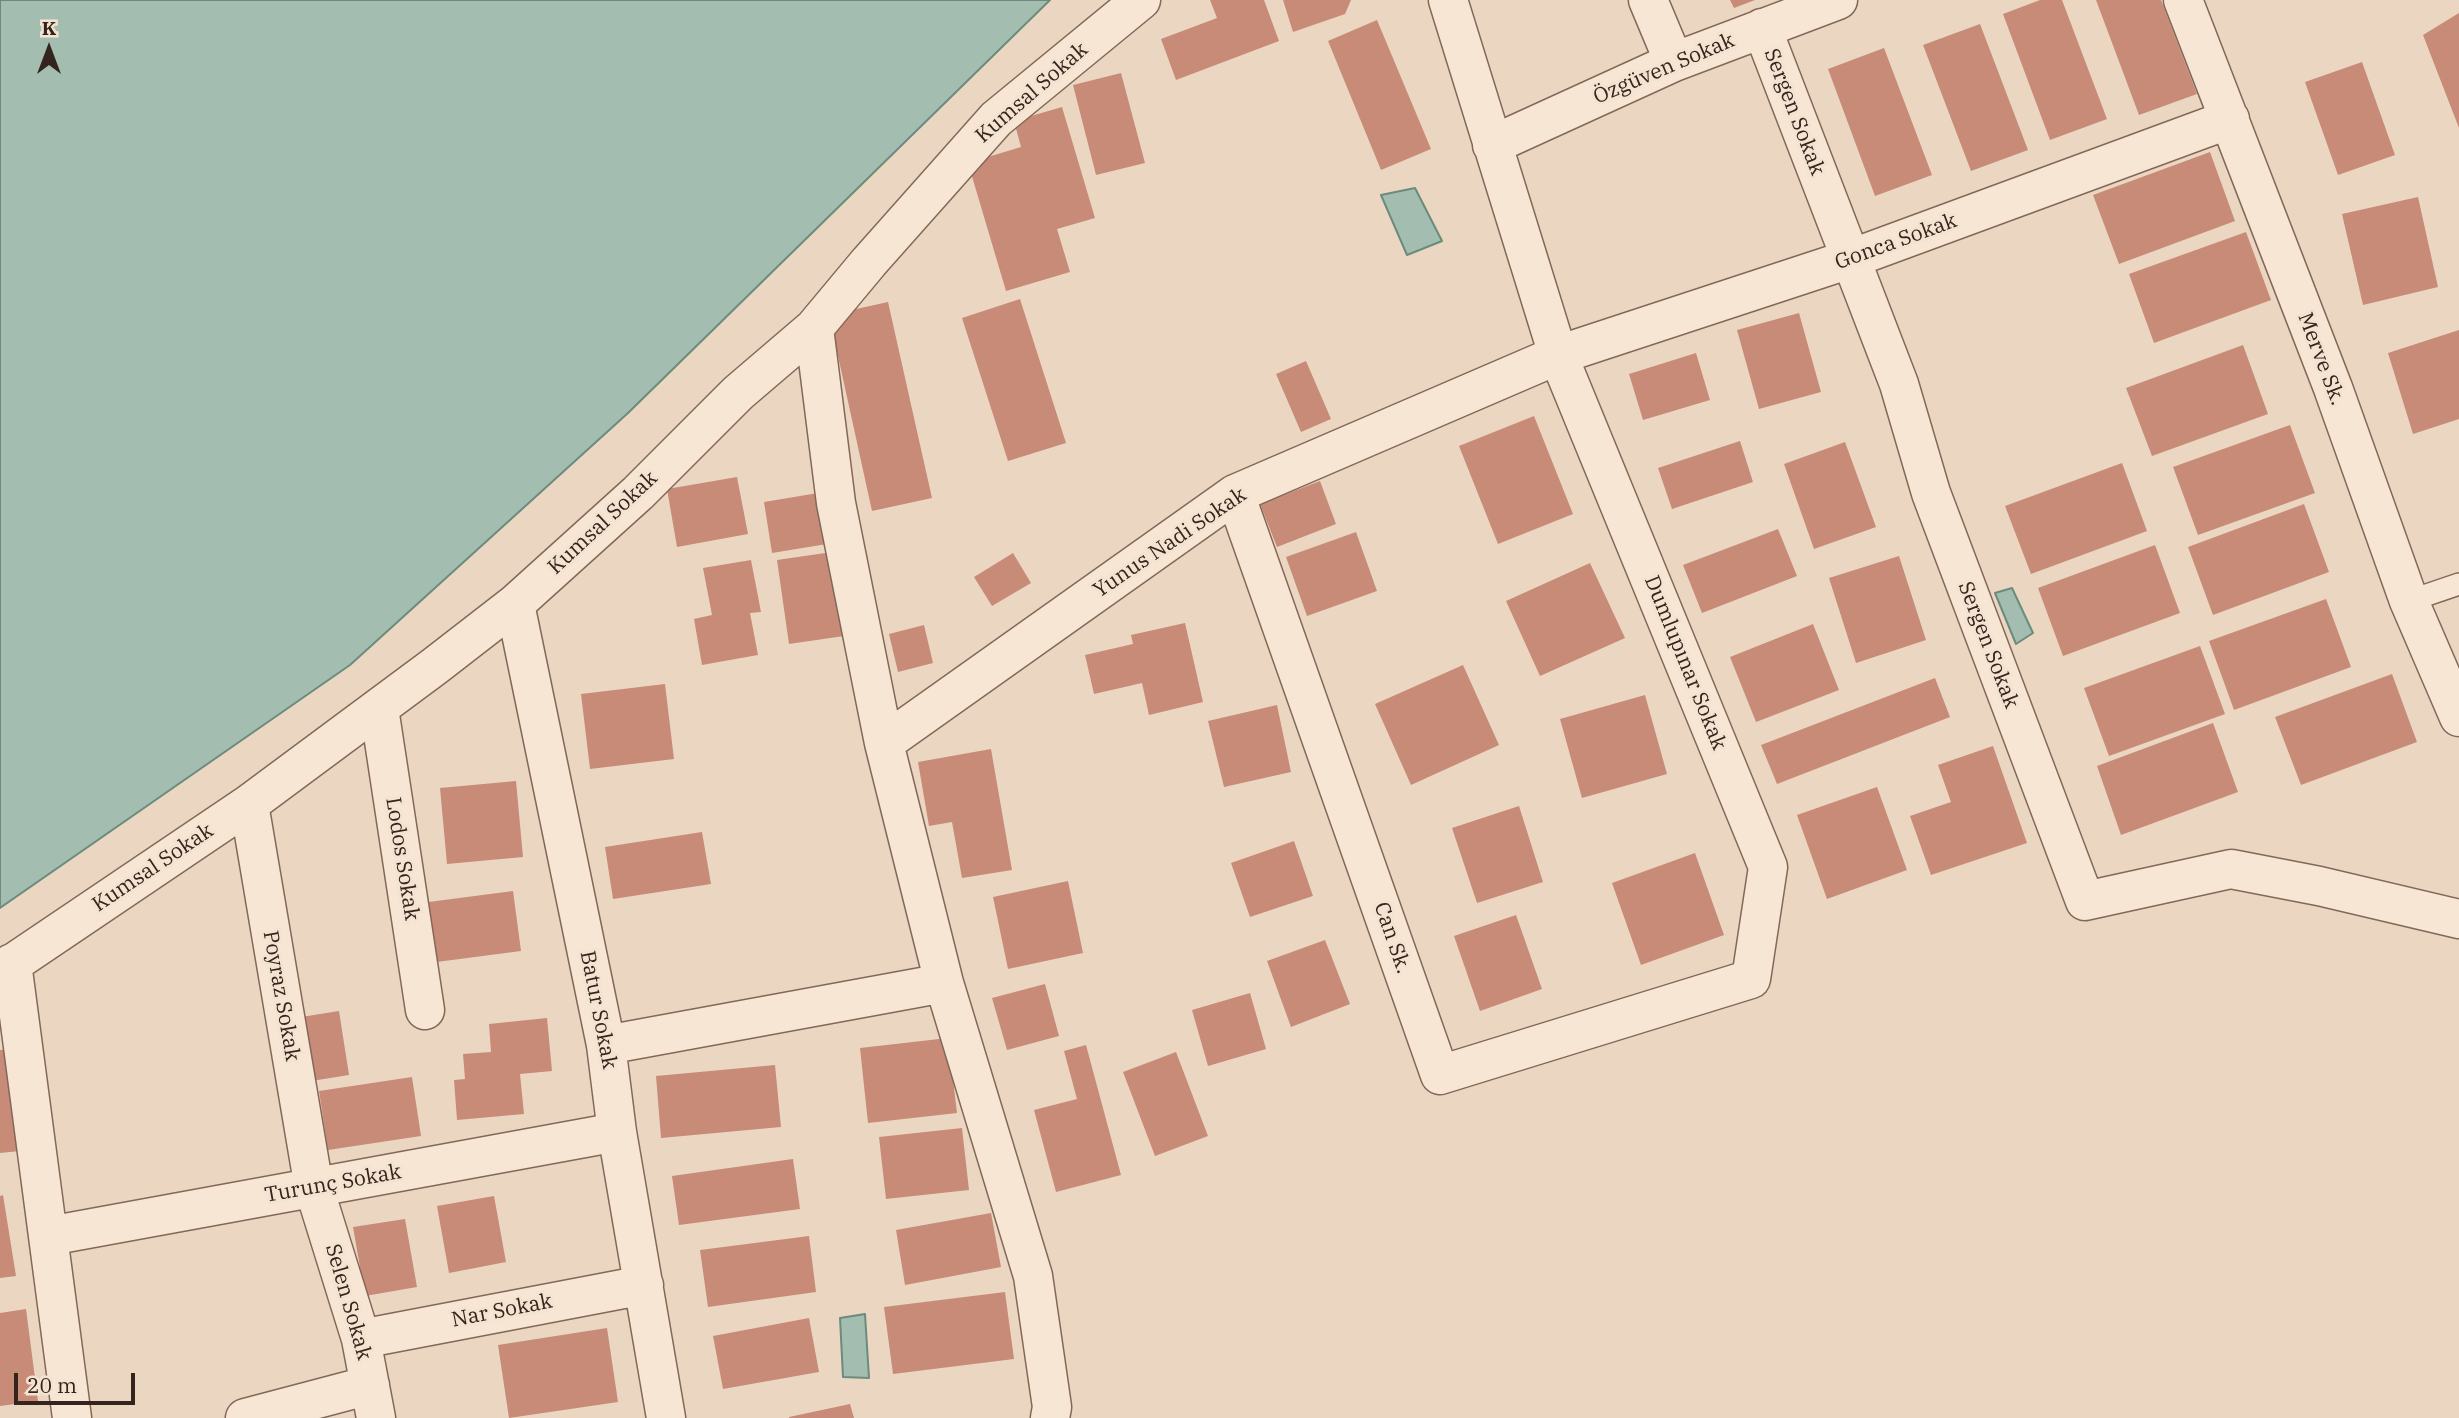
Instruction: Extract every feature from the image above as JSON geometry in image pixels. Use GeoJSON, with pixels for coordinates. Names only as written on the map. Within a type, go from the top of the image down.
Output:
{"type":"FeatureCollection","features":[{"type":"Feature","properties":{"kind":"street","name":"Kumsal Sokak"},"geometry":{"type":"LineString","coordinates":[[6,967],[249,803],[515,604],[638,494],[738,393],[814,328],[996,120],[1140,0]]}},
{"type":"Feature","properties":{"kind":"street","name":"Dumlupınar Sokak"},"geometry":{"type":"LineString","coordinates":[[1448,0],[1558,355],[1768,867],[1751,979]]}},
{"type":"Feature","properties":{"kind":"street"},"geometry":{"type":"LineString","coordinates":[[1648,0],[1674,61]]}},
{"type":"Feature","properties":{"kind":"street","name":"Özgüven Sokak"},"geometry":{"type":"LineString","coordinates":[[1492,145],[1674,61],[1838,0]]}},
{"type":"Feature","properties":{"kind":"street","name":"Merve Sk."},"geometry":{"type":"LineString","coordinates":[[2183,0],[2333,388],[2409,601],[2459,717]]}},
{"type":"Feature","properties":{"kind":"street","name":"Sergen Sokak"},"geometry":{"type":"LineString","coordinates":[[1762,29],[1899,384],[1931,494],[2085,901],[2231,869],[2319,886],[2459,919]]}},
{"type":"Feature","properties":{"kind":"street","name":"Gonca Sokak"},"geometry":{"type":"LineString","coordinates":[[1558,355],[1850,259],[2230,119]]}},
{"type":"Feature","properties":{"kind":"street"},"geometry":{"type":"LineString","coordinates":[[814,328],[836,503],[884,743],[944,983],[1033,1276],[1052,1407],[1050,1418]]}},
{"type":"Feature","properties":{"kind":"street","name":"Yunus Nadi Sokak"},"geometry":{"type":"LineString","coordinates":[[884,743],[1235,494],[1558,355]]}},
{"type":"Feature","properties":{"kind":"street","name":"Can Sk."},"geometry":{"type":"LineString","coordinates":[[1235,494],[1440,1075],[1751,979]]}},
{"type":"Feature","properties":{"kind":"street","name":"Batur Sokak"},"geometry":{"type":"LineString","coordinates":[[515,604],[606,1045],[617,1132],[666,1418]]}},
{"type":"Feature","properties":{"kind":"street","name":"Lodos Sokak"},"geometry":{"type":"LineString","coordinates":[[379,708],[425,1010]]}},
{"type":"Feature","properties":{"kind":"street","name":"Poyraz Sokak"},"geometry":{"type":"LineString","coordinates":[[249,803],[314,1188]]}},
{"type":"Feature","properties":{"kind":"street"},"geometry":{"type":"LineString","coordinates":[[6,967],[49,1236],[72,1418]]}},
{"type":"Feature","properties":{"kind":"street"},"geometry":{"type":"LineString","coordinates":[[606,1045],[944,983]]}},
{"type":"Feature","properties":{"kind":"street","name":"Turunç Sokak"},"geometry":{"type":"LineString","coordinates":[[49,1236],[617,1132]]}},
{"type":"Feature","properties":{"kind":"street","name":"Selen Sokak"},"geometry":{"type":"LineString","coordinates":[[314,1188],[361,1339],[373,1402]]}},
{"type":"Feature","properties":{"kind":"street","name":"Nar Sokak"},"geometry":{"type":"LineString","coordinates":[[361,1339],[644,1285]]}},
{"type":"Feature","properties":{"kind":"street"},"geometry":{"type":"LineString","coordinates":[[245,1418],[373,1402]]}},
{"type":"Feature","properties":{"kind":"lane"},"geometry":{"type":"LineString","coordinates":[[2409,601],[2459,584]]}},
{"type":"Feature","properties":{"kind":"shaded area"},"geometry":{"type":"Polygon","coordinates":[[[0,0],[1050,0],[628,413],[350,665],[0,908],[0,0]]]}},
{"type":"Feature","properties":{"kind":"shaded area"},"geometry":{"type":"Polygon","coordinates":[[[1415,188],[1442,241],[1407,255],[1381,195],[1415,188]]]}},
{"type":"Feature","properties":{"kind":"shaded area"},"geometry":{"type":"Polygon","coordinates":[[[2012,588],[2033,633],[2016,644],[1995,593],[2012,588]]]}},
{"type":"Feature","properties":{"kind":"shaded area"},"geometry":{"type":"Polygon","coordinates":[[[865,1314],[869,1378],[843,1377],[840,1318],[865,1314]]]}},
{"type":"Feature","properties":{"kind":"building"},"geometry":{"type":"Polygon","coordinates":[[[1210,0],[1264,0],[1279,41],[1176,80],[1161,39],[1217,18],[1210,0]]]}},
{"type":"Feature","properties":{"kind":"building"},"geometry":{"type":"Polygon","coordinates":[[[1283,0],[1351,0],[1345,14],[1293,32],[1283,0]]]}},
{"type":"Feature","properties":{"kind":"building"},"geometry":{"type":"Polygon","coordinates":[[[1730,0],[1755,0],[1734,8],[1730,0]]]}},
{"type":"Feature","properties":{"kind":"building"},"geometry":{"type":"Polygon","coordinates":[[[2040,0],[2062,0],[2107,119],[2050,140],[2003,14],[2040,0]]]}},
{"type":"Feature","properties":{"kind":"building"},"geometry":{"type":"Polygon","coordinates":[[[2096,0],[2161,0],[2197,94],[2139,115],[2096,0]]]}},
{"type":"Feature","properties":{"kind":"building"},"geometry":{"type":"Polygon","coordinates":[[[2459,13],[2459,128],[2423,35],[2459,13]]]}},
{"type":"Feature","properties":{"kind":"building"},"geometry":{"type":"Polygon","coordinates":[[[1377,20],[1431,149],[1381,170],[1328,41],[1377,20]]]}},
{"type":"Feature","properties":{"kind":"building"},"geometry":{"type":"Polygon","coordinates":[[[1980,24],[2028,150],[1971,171],[1923,45],[1980,24]]]}},
{"type":"Feature","properties":{"kind":"building"},"geometry":{"type":"Polygon","coordinates":[[[1884,48],[1932,175],[1875,196],[1828,69],[1884,48]]]}},
{"type":"Feature","properties":{"kind":"building"},"geometry":{"type":"Polygon","coordinates":[[[2362,62],[2395,155],[2338,175],[2305,82],[2362,62]]]}},
{"type":"Feature","properties":{"kind":"building"},"geometry":{"type":"Polygon","coordinates":[[[1121,73],[1145,163],[1096,175],[1073,85],[1121,73]]]}},
{"type":"Feature","properties":{"kind":"building"},"geometry":{"type":"Polygon","coordinates":[[[1062,107],[1095,218],[1057,229],[1070,272],[1006,291],[968,163],[1021,147],[1014,121],[1062,107]]]}},
{"type":"Feature","properties":{"kind":"building"},"geometry":{"type":"Polygon","coordinates":[[[2210,152],[2235,221],[2119,264],[2093,195],[2210,152]]]}},
{"type":"Feature","properties":{"kind":"building"},"geometry":{"type":"Polygon","coordinates":[[[2418,197],[2438,287],[2363,305],[2342,214],[2418,197]]]}},
{"type":"Feature","properties":{"kind":"building"},"geometry":{"type":"Polygon","coordinates":[[[2246,232],[2271,300],[2154,343],[2129,274],[2246,232]]]}},
{"type":"Feature","properties":{"kind":"building"},"geometry":{"type":"Polygon","coordinates":[[[1020,299],[1066,443],[1008,461],[962,318],[1020,299]]]}},
{"type":"Feature","properties":{"kind":"building"},"geometry":{"type":"Polygon","coordinates":[[[888,302],[932,498],[872,511],[829,315],[888,302]]]}},
{"type":"Feature","properties":{"kind":"building"},"geometry":{"type":"Polygon","coordinates":[[[1799,313],[1821,392],[1759,409],[1737,330],[1799,313]]]}},
{"type":"Feature","properties":{"kind":"building"},"geometry":{"type":"Polygon","coordinates":[[[2459,330],[2459,419],[2413,434],[2388,353],[2459,330]]]}},
{"type":"Feature","properties":{"kind":"building"},"geometry":{"type":"Polygon","coordinates":[[[2243,345],[2268,414],[2152,456],[2126,388],[2243,345]]]}},
{"type":"Feature","properties":{"kind":"building"},"geometry":{"type":"Polygon","coordinates":[[[1696,353],[1710,400],[1643,420],[1629,374],[1696,353]]]}},
{"type":"Feature","properties":{"kind":"building"},"geometry":{"type":"Polygon","coordinates":[[[1306,361],[1331,419],[1301,432],[1276,374],[1306,361]]]}},
{"type":"Feature","properties":{"kind":"building"},"geometry":{"type":"Polygon","coordinates":[[[1534,416],[1573,514],[1498,544],[1459,446],[1534,416]]]}},
{"type":"Feature","properties":{"kind":"building"},"geometry":{"type":"Polygon","coordinates":[[[2290,425],[2315,493],[2198,535],[2173,467],[2290,425]]]}},
{"type":"Feature","properties":{"kind":"building"},"geometry":{"type":"Polygon","coordinates":[[[1740,441],[1753,482],[1672,509],[1658,468],[1740,441]]]}},
{"type":"Feature","properties":{"kind":"building"},"geometry":{"type":"Polygon","coordinates":[[[1845,442],[1876,527],[1814,549],[1784,464],[1845,442]]]}},
{"type":"Feature","properties":{"kind":"building"},"geometry":{"type":"Polygon","coordinates":[[[2122,463],[2147,531],[2031,574],[2005,506],[2122,463]]]}},
{"type":"Feature","properties":{"kind":"building"},"geometry":{"type":"Polygon","coordinates":[[[737,477],[748,534],[677,547],[667,489],[737,477]]]}},
{"type":"Feature","properties":{"kind":"building"},"geometry":{"type":"Polygon","coordinates":[[[1320,481],[1336,524],[1277,547],[1260,504],[1320,481]]]}},
{"type":"Feature","properties":{"kind":"building"},"geometry":{"type":"Polygon","coordinates":[[[818,493],[827,544],[772,553],[764,502],[818,493]]]}},
{"type":"Feature","properties":{"kind":"building"},"geometry":{"type":"Polygon","coordinates":[[[2304,504],[2329,572],[2213,615],[2188,547],[2304,504]]]}},
{"type":"Feature","properties":{"kind":"building"},"geometry":{"type":"Polygon","coordinates":[[[1778,529],[1797,576],[1702,613],[1683,565],[1778,529]]]}},
{"type":"Feature","properties":{"kind":"building"},"geometry":{"type":"Polygon","coordinates":[[[1356,532],[1377,591],[1307,616],[1286,557],[1356,532]]]}},
{"type":"Feature","properties":{"kind":"building"},"geometry":{"type":"Polygon","coordinates":[[[2155,545],[2180,613],[2063,656],[2038,588],[2155,545]]]}},
{"type":"Feature","properties":{"kind":"building"},"geometry":{"type":"Polygon","coordinates":[[[832,552],[844,636],[789,644],[777,560],[832,552]]]}},
{"type":"Feature","properties":{"kind":"building"},"geometry":{"type":"Polygon","coordinates":[[[1013,553],[1031,583],[992,606],[974,577],[1013,553]]]}},
{"type":"Feature","properties":{"kind":"building"},"geometry":{"type":"Polygon","coordinates":[[[1899,556],[1926,640],[1856,663],[1829,578],[1899,556]]]}},
{"type":"Feature","properties":{"kind":"building"},"geometry":{"type":"Polygon","coordinates":[[[751,560],[761,612],[750,613],[758,655],[702,665],[694,619],[712,615],[703,568],[751,560]]]}},
{"type":"Feature","properties":{"kind":"building"},"geometry":{"type":"Polygon","coordinates":[[[1590,563],[1625,638],[1540,676],[1506,601],[1590,563]]]}},
{"type":"Feature","properties":{"kind":"building"},"geometry":{"type":"Polygon","coordinates":[[[2326,599],[2351,667],[2234,710],[2209,641],[2326,599]]]}},
{"type":"Feature","properties":{"kind":"building"},"geometry":{"type":"Polygon","coordinates":[[[1185,623],[1203,702],[1149,715],[1142,683],[1094,694],[1085,655],[1133,644],[1131,635],[1185,623]]]}},
{"type":"Feature","properties":{"kind":"building"},"geometry":{"type":"Polygon","coordinates":[[[1813,624],[1839,690],[1756,722],[1730,657],[1813,624]]]}},
{"type":"Feature","properties":{"kind":"building"},"geometry":{"type":"Polygon","coordinates":[[[924,625],[933,663],[898,672],[889,634],[924,625]]]}},
{"type":"Feature","properties":{"kind":"building"},"geometry":{"type":"Polygon","coordinates":[[[2200,646],[2225,714],[2109,756],[2084,688],[2200,646]]]}},
{"type":"Feature","properties":{"kind":"building"},"geometry":{"type":"Polygon","coordinates":[[[1463,665],[1499,745],[1411,785],[1375,704],[1463,665]]]}},
{"type":"Feature","properties":{"kind":"building"},"geometry":{"type":"Polygon","coordinates":[[[2392,674],[2417,742],[2301,785],[2275,717],[2392,674]]]}},
{"type":"Feature","properties":{"kind":"building"},"geometry":{"type":"Polygon","coordinates":[[[1935,678],[1950,717],[1777,784],[1761,745],[1935,678]]]}},
{"type":"Feature","properties":{"kind":"building"},"geometry":{"type":"Polygon","coordinates":[[[665,684],[674,759],[590,769],[581,694],[665,684]]]}},
{"type":"Feature","properties":{"kind":"building"},"geometry":{"type":"Polygon","coordinates":[[[1645,695],[1667,774],[1582,798],[1560,719],[1645,695]]]}},
{"type":"Feature","properties":{"kind":"building"},"geometry":{"type":"Polygon","coordinates":[[[1277,705],[1291,772],[1224,787],[1208,721],[1277,705]]]}},
{"type":"Feature","properties":{"kind":"building"},"geometry":{"type":"Polygon","coordinates":[[[2213,723],[2238,792],[2121,835],[2097,766],[2213,723]]]}},
{"type":"Feature","properties":{"kind":"building"},"geometry":{"type":"Polygon","coordinates":[[[1993,746],[2027,843],[1931,875],[1910,816],[1951,802],[1938,765],[1993,746]]]}},
{"type":"Feature","properties":{"kind":"building"},"geometry":{"type":"Polygon","coordinates":[[[991,749],[1012,870],[962,878],[952,822],[929,826],[918,762],[991,749]]]}},
{"type":"Feature","properties":{"kind":"building"},"geometry":{"type":"Polygon","coordinates":[[[516,781],[523,857],[447,864],[440,788],[516,781]]]}},
{"type":"Feature","properties":{"kind":"building"},"geometry":{"type":"Polygon","coordinates":[[[1877,787],[1907,870],[1827,899],[1797,815],[1877,787]]]}},
{"type":"Feature","properties":{"kind":"building"},"geometry":{"type":"Polygon","coordinates":[[[1519,806],[1543,882],[1477,903],[1452,828],[1519,806]]]}},
{"type":"Feature","properties":{"kind":"building"},"geometry":{"type":"Polygon","coordinates":[[[702,832],[711,884],[613,899],[605,847],[702,832]]]}},
{"type":"Feature","properties":{"kind":"building"},"geometry":{"type":"Polygon","coordinates":[[[1294,841],[1313,896],[1250,917],[1231,863],[1294,841]]]}},
{"type":"Feature","properties":{"kind":"building"},"geometry":{"type":"Polygon","coordinates":[[[1695,853],[1724,935],[1641,965],[1612,883],[1695,853]]]}},
{"type":"Feature","properties":{"kind":"building"},"geometry":{"type":"Polygon","coordinates":[[[1068,881],[1083,953],[1008,969],[993,897],[1068,881]]]}},
{"type":"Feature","properties":{"kind":"building"},"geometry":{"type":"Polygon","coordinates":[[[513,891],[521,951],[429,963],[421,903],[513,891]]]}},
{"type":"Feature","properties":{"kind":"building"},"geometry":{"type":"Polygon","coordinates":[[[1516,915],[1542,989],[1480,1011],[1454,936],[1516,915]]]}},
{"type":"Feature","properties":{"kind":"building"},"geometry":{"type":"Polygon","coordinates":[[[1325,940],[1350,1004],[1291,1027],[1267,961],[1325,940]]]}},
{"type":"Feature","properties":{"kind":"building"},"geometry":{"type":"Polygon","coordinates":[[[1045,984],[1059,1036],[1007,1050],[992,998],[1045,984]]]}},
{"type":"Feature","properties":{"kind":"building"},"geometry":{"type":"Polygon","coordinates":[[[1250,993],[1266,1049],[1208,1066],[1192,1010],[1250,993]]]}},
{"type":"Feature","properties":{"kind":"building"},"geometry":{"type":"Polygon","coordinates":[[[339,1011],[349,1075],[305,1082],[295,1018],[339,1011]]]}},
{"type":"Feature","properties":{"kind":"building"},"geometry":{"type":"Polygon","coordinates":[[[547,1018],[552,1071],[520,1074],[524,1114],[457,1120],[454,1080],[465,1079],[463,1054],[491,1052],[489,1024],[547,1018]]]}},
{"type":"Feature","properties":{"kind":"building"},"geometry":{"type":"Polygon","coordinates":[[[948,1038],[957,1113],[868,1123],[860,1048],[948,1038]]]}},
{"type":"Feature","properties":{"kind":"building"},"geometry":{"type":"Polygon","coordinates":[[[1086,1045],[1121,1175],[1056,1192],[1034,1110],[1077,1099],[1064,1051],[1086,1045]]]}},
{"type":"Feature","properties":{"kind":"building"},"geometry":{"type":"Polygon","coordinates":[[[9,1049],[20,1151],[0,1153],[0,1050],[9,1049]]]}},
{"type":"Feature","properties":{"kind":"building"},"geometry":{"type":"Polygon","coordinates":[[[1176,1052],[1208,1136],[1155,1156],[1123,1072],[1176,1052]]]}},
{"type":"Feature","properties":{"kind":"building"},"geometry":{"type":"Polygon","coordinates":[[[775,1065],[781,1127],[661,1138],[656,1076],[775,1065]]]}},
{"type":"Feature","properties":{"kind":"building"},"geometry":{"type":"Polygon","coordinates":[[[412,1077],[421,1136],[328,1150],[319,1091],[412,1077]]]}},
{"type":"Feature","properties":{"kind":"building"},"geometry":{"type":"Polygon","coordinates":[[[962,1128],[969,1190],[886,1199],[879,1137],[962,1128]]]}},
{"type":"Feature","properties":{"kind":"building"},"geometry":{"type":"Polygon","coordinates":[[[793,1159],[800,1209],[679,1225],[672,1176],[793,1159]]]}},
{"type":"Feature","properties":{"kind":"building"},"geometry":{"type":"Polygon","coordinates":[[[3,1195],[16,1276],[0,1278],[0,1196],[3,1195]]]}},
{"type":"Feature","properties":{"kind":"building"},"geometry":{"type":"Polygon","coordinates":[[[494,1196],[506,1262],[449,1273],[437,1206],[494,1196]]]}},
{"type":"Feature","properties":{"kind":"building"},"geometry":{"type":"Polygon","coordinates":[[[991,1213],[1001,1267],[905,1285],[896,1230],[991,1213]]]}},
{"type":"Feature","properties":{"kind":"building"},"geometry":{"type":"Polygon","coordinates":[[[405,1219],[417,1287],[365,1296],[353,1227],[405,1219]]]}},
{"type":"Feature","properties":{"kind":"building"},"geometry":{"type":"Polygon","coordinates":[[[809,1236],[816,1292],[708,1307],[700,1250],[809,1236]]]}},
{"type":"Feature","properties":{"kind":"building"},"geometry":{"type":"Polygon","coordinates":[[[1005,1292],[1014,1359],[893,1374],[884,1307],[1005,1292]]]}},
{"type":"Feature","properties":{"kind":"building"},"geometry":{"type":"Polygon","coordinates":[[[26,1309],[38,1401],[0,1406],[0,1313],[26,1309]]]}},
{"type":"Feature","properties":{"kind":"building"},"geometry":{"type":"Polygon","coordinates":[[[809,1318],[819,1372],[723,1389],[713,1336],[809,1318]]]}},
{"type":"Feature","properties":{"kind":"building"},"geometry":{"type":"Polygon","coordinates":[[[607,1328],[618,1402],[509,1418],[498,1345],[607,1328]]]}},
{"type":"Feature","properties":{"kind":"building"},"geometry":{"type":"Polygon","coordinates":[[[850,1404],[854,1418],[789,1418],[789,1417],[850,1404]]]}}]}
